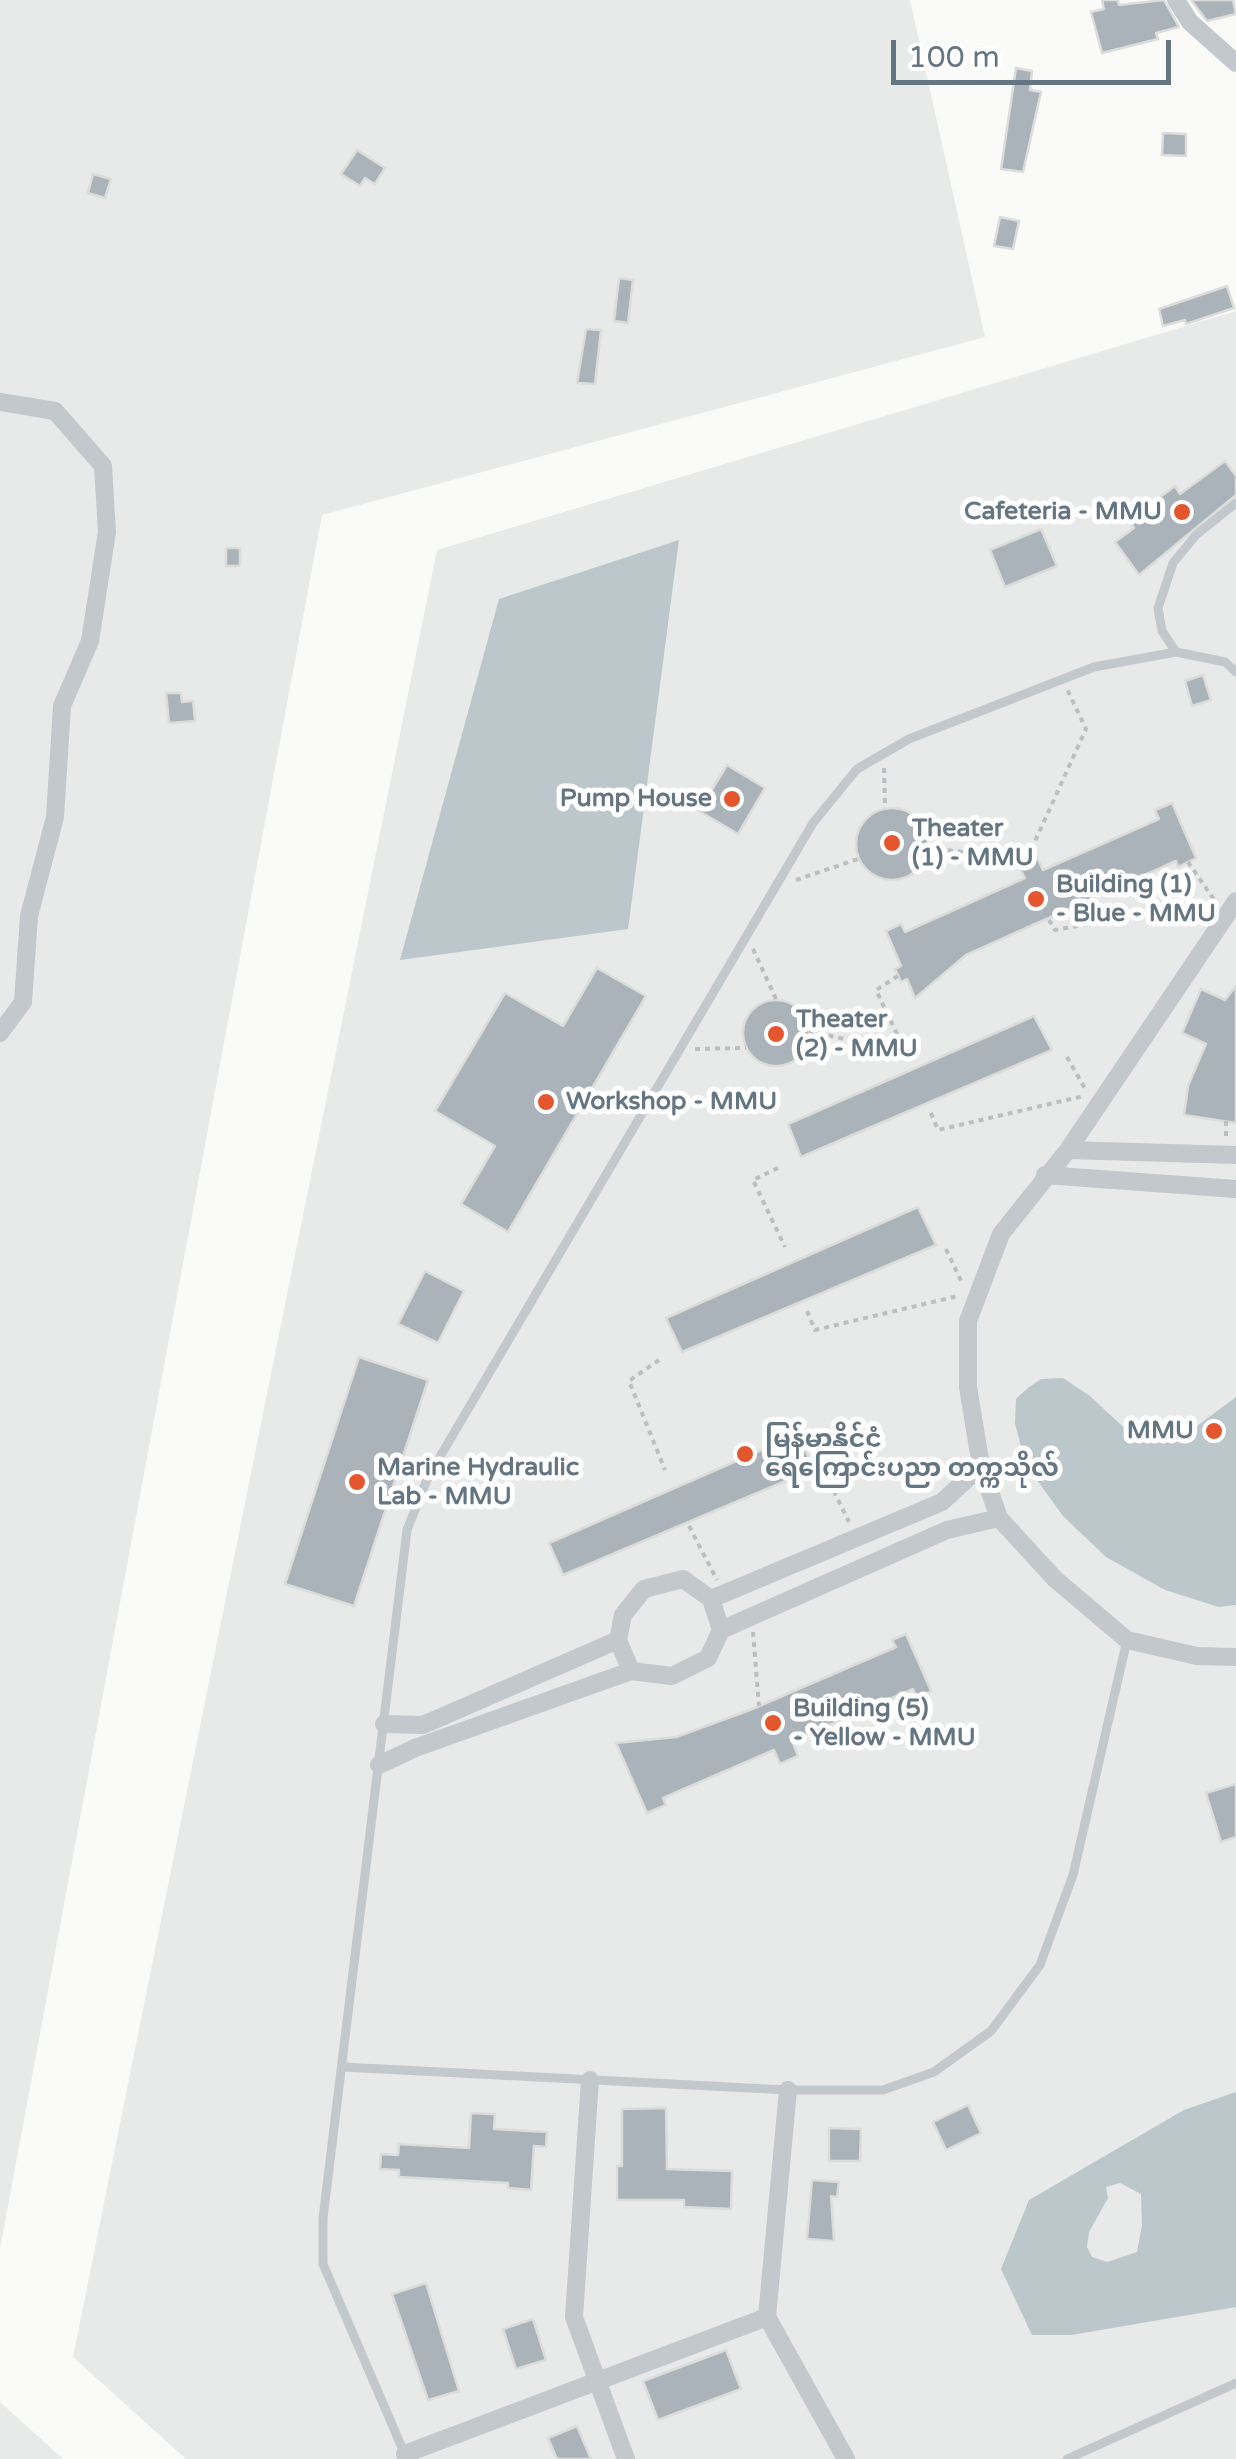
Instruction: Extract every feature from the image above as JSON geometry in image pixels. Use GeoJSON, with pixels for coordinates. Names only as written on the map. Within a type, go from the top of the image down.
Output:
{"type":"FeatureCollection","features":[{"type":"Feature","properties":{"kind":"street"},"geometry":{"type":"LineString","coordinates":[[1176,0],[1190,22],[1236,63]]}},
{"type":"Feature","properties":{"kind":"street"},"geometry":{"type":"LineString","coordinates":[[0,402],[55,411],[103,466],[106,532],[90,641],[62,706],[55,817],[29,916],[23,1002],[0,1033]]}},
{"type":"Feature","properties":{"kind":"street"},"geometry":{"type":"LineString","coordinates":[[1236,901],[1068,1150],[1001,1234],[968,1321],[968,1388],[980,1466],[998,1518],[1055,1579],[1127,1640],[1196,1656],[1236,1657]]}},
{"type":"Feature","properties":{"kind":"street"},"geometry":{"type":"LineString","coordinates":[[1068,1150],[1236,1155]]}},
{"type":"Feature","properties":{"kind":"street"},"geometry":{"type":"LineString","coordinates":[[1045,1175],[1236,1189]]}},
{"type":"Feature","properties":{"kind":"street"},"geometry":{"type":"LineString","coordinates":[[631,1671],[618,1640],[623,1615],[644,1589],[682,1579],[718,1596],[942,1502],[980,1466]]}},
{"type":"Feature","properties":{"kind":"street"},"geometry":{"type":"LineString","coordinates":[[721,1630],[947,1530],[998,1518]]}},
{"type":"Feature","properties":{"kind":"street"},"geometry":{"type":"LineString","coordinates":[[379,1766],[415,1748],[631,1671],[672,1676],[708,1658],[721,1630],[718,1596]]}},
{"type":"Feature","properties":{"kind":"street"},"geometry":{"type":"LineString","coordinates":[[384,1724],[423,1725],[618,1640]]}},
{"type":"Feature","properties":{"kind":"street"},"geometry":{"type":"LineString","coordinates":[[590,2080],[574,2317],[626,2459]]}},
{"type":"Feature","properties":{"kind":"street"},"geometry":{"type":"LineString","coordinates":[[788,2090],[767,2317],[846,2459]]}},
{"type":"Feature","properties":{"kind":"street"},"geometry":{"type":"LineString","coordinates":[[406,2456],[767,2317]]}},
{"type":"Feature","properties":{"kind":"lane"},"geometry":{"type":"LineString","coordinates":[[1176,652],[1162,631],[1158,608],[1173,563],[1196,535],[1236,503]]}},
{"type":"Feature","properties":{"kind":"lane"},"geometry":{"type":"LineString","coordinates":[[406,2456],[322,2264],[322,2218],[407,1530],[428,1477],[776,887],[824,809],[857,769],[909,738],[1094,667],[1176,652],[1225,662],[1236,672]]}},
{"type":"Feature","properties":{"kind":"lane"},"geometry":{"type":"LineString","coordinates":[[343,2067],[788,2090],[883,2090],[934,2072],[991,2031],[1040,1965],[1073,1876],[1127,1640]]}},
{"type":"Feature","properties":{"kind":"lane"},"geometry":{"type":"LineString","coordinates":[[1067,2459],[1236,2383]]}},
{"type":"Feature","properties":{"kind":"path"},"geometry":{"type":"LineString","coordinates":[[928,848],[1027,858],[1086,729],[1063,679]]}},
{"type":"Feature","properties":{"kind":"path"},"geometry":{"type":"LineString","coordinates":[[883,754],[885,808]]}},
{"type":"Feature","properties":{"kind":"path"},"geometry":{"type":"LineString","coordinates":[[776,887],[858,859]]}},
{"type":"Feature","properties":{"kind":"path"},"geometry":{"type":"LineString","coordinates":[[1049,920],[1055,930],[1216,902],[1188,862]]}},
{"type":"Feature","properties":{"kind":"path"},"geometry":{"type":"LineString","coordinates":[[747,936],[776,999]]}},
{"type":"Feature","properties":{"kind":"path"},"geometry":{"type":"LineString","coordinates":[[809,1031],[906,1053],[876,990],[898,976]]}},
{"type":"Feature","properties":{"kind":"path"},"geometry":{"type":"LineString","coordinates":[[680,1049],[746,1048]]}},
{"type":"Feature","properties":{"kind":"path"},"geometry":{"type":"LineString","coordinates":[[930,1113],[938,1130],[1088,1095],[1068,1057]]}},
{"type":"Feature","properties":{"kind":"path"},"geometry":{"type":"LineString","coordinates":[[778,1168],[753,1180],[785,1247]]}},
{"type":"Feature","properties":{"kind":"path"},"geometry":{"type":"LineString","coordinates":[[807,1311],[815,1330],[968,1294],[946,1248]]}},
{"type":"Feature","properties":{"kind":"path"},"geometry":{"type":"LineString","coordinates":[[658,1360],[629,1381],[665,1470]]}},
{"type":"Feature","properties":{"kind":"path"},"geometry":{"type":"LineString","coordinates":[[825,1473],[856,1538]]}},
{"type":"Feature","properties":{"kind":"path"},"geometry":{"type":"LineString","coordinates":[[689,1526],[718,1596]]}},
{"type":"Feature","properties":{"kind":"path"},"geometry":{"type":"LineString","coordinates":[[747,1618],[756,1638],[758,1706]]}},
{"type":"Feature","properties":{"kind":"shaded area"},"geometry":{"type":"Polygon","coordinates":[[[0,0],[910,0],[985,337],[322,515],[0,2249],[0,0]]]}},
{"type":"Feature","properties":{"kind":"shaded area","name":"မြန်မာနိုင်ငံ ရေကြောင်းပညာ တက္ကသိုလ်"},"geometry":{"type":"Polygon","coordinates":[[[1236,311],[1236,2459],[186,2459],[73,2357],[437,550],[1236,311]]]}},
{"type":"Feature","properties":{"kind":"shaded area"},"geometry":{"type":"Polygon","coordinates":[[[679,540],[628,929],[400,960],[499,599],[679,540]]]}},
{"type":"Feature","properties":{"kind":"shaded area"},"geometry":{"type":"Polygon","coordinates":[[[1063,1378],[1090,1396],[1135,1438],[1165,1439],[1193,1429],[1236,1397],[1236,1605],[1219,1607],[1165,1590],[1106,1557],[1063,1516],[1026,1465],[1015,1424],[1016,1399],[1041,1379],[1063,1378]]]}},
{"type":"Feature","properties":{"kind":"shaded area"},"geometry":{"type":"Polygon","coordinates":[[[1236,2092],[1236,2307],[1071,2335],[1032,2335],[1001,2269],[1029,2200],[1184,2110],[1236,2092]],[[1120,2183],[1106,2187],[1108,2198],[1089,2232],[1087,2247],[1092,2257],[1107,2262],[1137,2252],[1142,2225],[1141,2194],[1120,2183]]]}},
{"type":"Feature","properties":{"kind":"shaded area"},"geometry":{"type":"Polygon","coordinates":[[[0,2402],[63,2459],[0,2459],[0,2402]]]}},
{"type":"Feature","properties":{"kind":"building"},"geometry":{"type":"Polygon","coordinates":[[[1102,0],[1118,0],[1119,5],[1164,0],[1179,27],[1156,33],[1158,39],[1102,53],[1091,12],[1104,9],[1102,0]]]}},
{"type":"Feature","properties":{"kind":"building"},"geometry":{"type":"Polygon","coordinates":[[[1191,0],[1233,0],[1236,14],[1207,21],[1191,0]]]}},
{"type":"Feature","properties":{"kind":"building"},"geometry":{"type":"Polygon","coordinates":[[[1016,68],[1032,71],[1030,90],[1041,92],[1023,172],[1001,169],[1016,68]]]}},
{"type":"Feature","properties":{"kind":"building"},"geometry":{"type":"Polygon","coordinates":[[[1163,133],[1186,134],[1186,156],[1162,155],[1163,133]]]}},
{"type":"Feature","properties":{"kind":"building"},"geometry":{"type":"Polygon","coordinates":[[[357,150],[385,168],[375,184],[365,178],[360,186],[341,174],[357,150]]]}},
{"type":"Feature","properties":{"kind":"building"},"geometry":{"type":"Polygon","coordinates":[[[93,174],[111,179],[105,198],[88,193],[93,174]]]}},
{"type":"Feature","properties":{"kind":"building"},"geometry":{"type":"Polygon","coordinates":[[[1000,217],[1019,221],[1013,249],[994,246],[1000,217]]]}},
{"type":"Feature","properties":{"kind":"building"},"geometry":{"type":"Polygon","coordinates":[[[619,278],[633,280],[628,323],[614,321],[619,278]]]}},
{"type":"Feature","properties":{"kind":"building"},"geometry":{"type":"Polygon","coordinates":[[[1227,286],[1234,308],[1186,324],[1185,320],[1163,326],[1159,309],[1227,286]]]}},
{"type":"Feature","properties":{"kind":"building"},"geometry":{"type":"Polygon","coordinates":[[[586,329],[601,330],[595,384],[577,383],[586,329]]]}},
{"type":"Feature","properties":{"kind":"building","name":"Cafeteria - MMU"},"geometry":{"type":"Polygon","coordinates":[[[1225,461],[1236,476],[1236,495],[1139,575],[1115,542],[1134,528],[1129,520],[1175,486],[1180,494],[1225,461]]]}},
{"type":"Feature","properties":{"kind":"building"},"geometry":{"type":"Polygon","coordinates":[[[1041,529],[1057,566],[1005,587],[990,550],[1041,529]]]}},
{"type":"Feature","properties":{"kind":"building"},"geometry":{"type":"Polygon","coordinates":[[[226,548],[240,548],[240,566],[226,566],[226,548]]]}},
{"type":"Feature","properties":{"kind":"building"},"geometry":{"type":"Polygon","coordinates":[[[1203,675],[1211,700],[1192,706],[1185,681],[1203,675]]]}},
{"type":"Feature","properties":{"kind":"building"},"geometry":{"type":"Polygon","coordinates":[[[166,693],[181,693],[182,702],[193,701],[195,721],[169,723],[166,693]]]}},
{"type":"Feature","properties":{"kind":"building","name":"Pump House"},"geometry":{"type":"Polygon","coordinates":[[[727,765],[765,788],[738,834],[699,811],[727,765]]]}},
{"type":"Feature","properties":{"kind":"building","name":"Building (1) - Blue - MMU"},"geometry":{"type":"Polygon","coordinates":[[[1172,803],[1196,858],[1178,867],[1176,861],[966,955],[915,998],[907,979],[901,982],[895,969],[901,966],[886,931],[901,924],[905,932],[1025,878],[1017,863],[1036,855],[1043,870],[1159,819],[1155,810],[1172,803]]]}},
{"type":"Feature","properties":{"kind":"building","name":"Theater (1) - MMU"},"geometry":{"type":"Polygon","coordinates":[[[892,808],[906,810],[918,818],[926,830],[926,858],[918,870],[906,878],[892,880],[878,878],[866,870],[858,858],[856,844],[858,830],[866,818],[878,810],[892,808]]]}},
{"type":"Feature","properties":{"kind":"building","name":"Workshop - MMU"},"geometry":{"type":"Polygon","coordinates":[[[597,968],[646,996],[508,1232],[461,1204],[495,1146],[435,1111],[505,993],[563,1026],[597,968]]]}},
{"type":"Feature","properties":{"kind":"building"},"geometry":{"type":"Polygon","coordinates":[[[1236,986],[1236,1123],[1184,1115],[1188,1086],[1206,1044],[1182,1033],[1201,989],[1225,1000],[1236,986]]]}},
{"type":"Feature","properties":{"kind":"building","name":"Theater (2) - MMU"},"geometry":{"type":"Polygon","coordinates":[[[776,1000],[800,1009],[809,1033],[800,1057],[776,1066],[752,1057],[743,1033],[752,1009],[776,1000]]]}},
{"type":"Feature","properties":{"kind":"building"},"geometry":{"type":"Polygon","coordinates":[[[1034,1016],[1052,1050],[801,1157],[788,1124],[1034,1016]]]}},
{"type":"Feature","properties":{"kind":"building"},"geometry":{"type":"Polygon","coordinates":[[[918,1207],[936,1245],[682,1352],[666,1318],[918,1207]]]}},
{"type":"Feature","properties":{"kind":"building"},"geometry":{"type":"Polygon","coordinates":[[[425,1271],[464,1291],[438,1343],[398,1324],[425,1271]]]}},
{"type":"Feature","properties":{"kind":"building","name":"Marine Hydraulic Lab - MMU"},"geometry":{"type":"Polygon","coordinates":[[[359,1357],[428,1380],[354,1606],[285,1584],[359,1357]]]}},
{"type":"Feature","properties":{"kind":"building"},"geometry":{"type":"Polygon","coordinates":[[[798,1434],[814,1469],[563,1575],[549,1543],[798,1434]]]}},
{"type":"Feature","properties":{"kind":"building","name":"Building (5) - Yellow - MMU"},"geometry":{"type":"Polygon","coordinates":[[[906,1634],[931,1691],[917,1698],[913,1689],[792,1741],[798,1756],[780,1764],[774,1750],[663,1798],[666,1805],[647,1813],[616,1743],[676,1737],[750,1710],[896,1647],[892,1640],[906,1634]]]}},
{"type":"Feature","properties":{"kind":"building"},"geometry":{"type":"Polygon","coordinates":[[[1236,1784],[1236,1837],[1221,1842],[1206,1793],[1236,1784]]]}},
{"type":"Feature","properties":{"kind":"building"},"geometry":{"type":"Polygon","coordinates":[[[968,2105],[981,2133],[946,2150],[933,2122],[968,2105]]]}},
{"type":"Feature","properties":{"kind":"building"},"geometry":{"type":"Polygon","coordinates":[[[666,2108],[667,2169],[732,2171],[731,2209],[684,2207],[684,2200],[617,2200],[617,2166],[622,2166],[622,2109],[666,2108]]]}},
{"type":"Feature","properties":{"kind":"building"},"geometry":{"type":"Polygon","coordinates":[[[471,2113],[495,2114],[494,2129],[547,2132],[546,2147],[534,2146],[531,2190],[508,2188],[508,2183],[399,2177],[399,2170],[380,2169],[381,2154],[398,2155],[399,2144],[469,2148],[471,2113]]]}},
{"type":"Feature","properties":{"kind":"building"},"geometry":{"type":"Polygon","coordinates":[[[829,2128],[861,2129],[860,2161],[829,2161],[829,2128]]]}},
{"type":"Feature","properties":{"kind":"building"},"geometry":{"type":"Polygon","coordinates":[[[812,2180],[839,2182],[837,2197],[831,2196],[834,2241],[807,2239],[812,2180]]]}},
{"type":"Feature","properties":{"kind":"building"},"geometry":{"type":"Polygon","coordinates":[[[426,2283],[459,2391],[428,2400],[392,2294],[426,2283]]]}},
{"type":"Feature","properties":{"kind":"building"},"geometry":{"type":"Polygon","coordinates":[[[533,2319],[546,2360],[516,2369],[503,2329],[533,2319]]]}},
{"type":"Feature","properties":{"kind":"building"},"geometry":{"type":"Polygon","coordinates":[[[726,2350],[741,2389],[658,2420],[643,2381],[726,2350]]]}},
{"type":"Feature","properties":{"kind":"building"},"geometry":{"type":"Polygon","coordinates":[[[577,2426],[591,2459],[557,2459],[548,2438],[577,2426]]]}},
{"type":"Feature","properties":{"kind":"place","name":"Cafeteria - MMU"},"geometry":{"type":"Point","coordinates":[1182,512]}},
{"type":"Feature","properties":{"kind":"place","name":"Pump House"},"geometry":{"type":"Point","coordinates":[732,799]}},
{"type":"Feature","properties":{"kind":"place","name":"Theater (1) - MMU"},"geometry":{"type":"Point","coordinates":[892,843]}},
{"type":"Feature","properties":{"kind":"place","name":"Building (1) - Blue - MMU"},"geometry":{"type":"Point","coordinates":[1036,899]}},
{"type":"Feature","properties":{"kind":"place","name":"Theater (2) - MMU"},"geometry":{"type":"Point","coordinates":[776,1034]}},
{"type":"Feature","properties":{"kind":"place","name":"Workshop - MMU"},"geometry":{"type":"Point","coordinates":[546,1102]}},
{"type":"Feature","properties":{"kind":"place","name":"MMU"},"geometry":{"type":"Point","coordinates":[1214,1431]}},
{"type":"Feature","properties":{"kind":"place","name":"မြန်မာနိုင်ငံ ရေကြောင်းပညာ တက္ကသိုလ်"},"geometry":{"type":"Point","coordinates":[745,1454]}},
{"type":"Feature","properties":{"kind":"place","name":"Marine Hydraulic Lab - MMU"},"geometry":{"type":"Point","coordinates":[357,1482]}},
{"type":"Feature","properties":{"kind":"place","name":"Building (5) - Yellow - MMU"},"geometry":{"type":"Point","coordinates":[773,1723]}}]}
